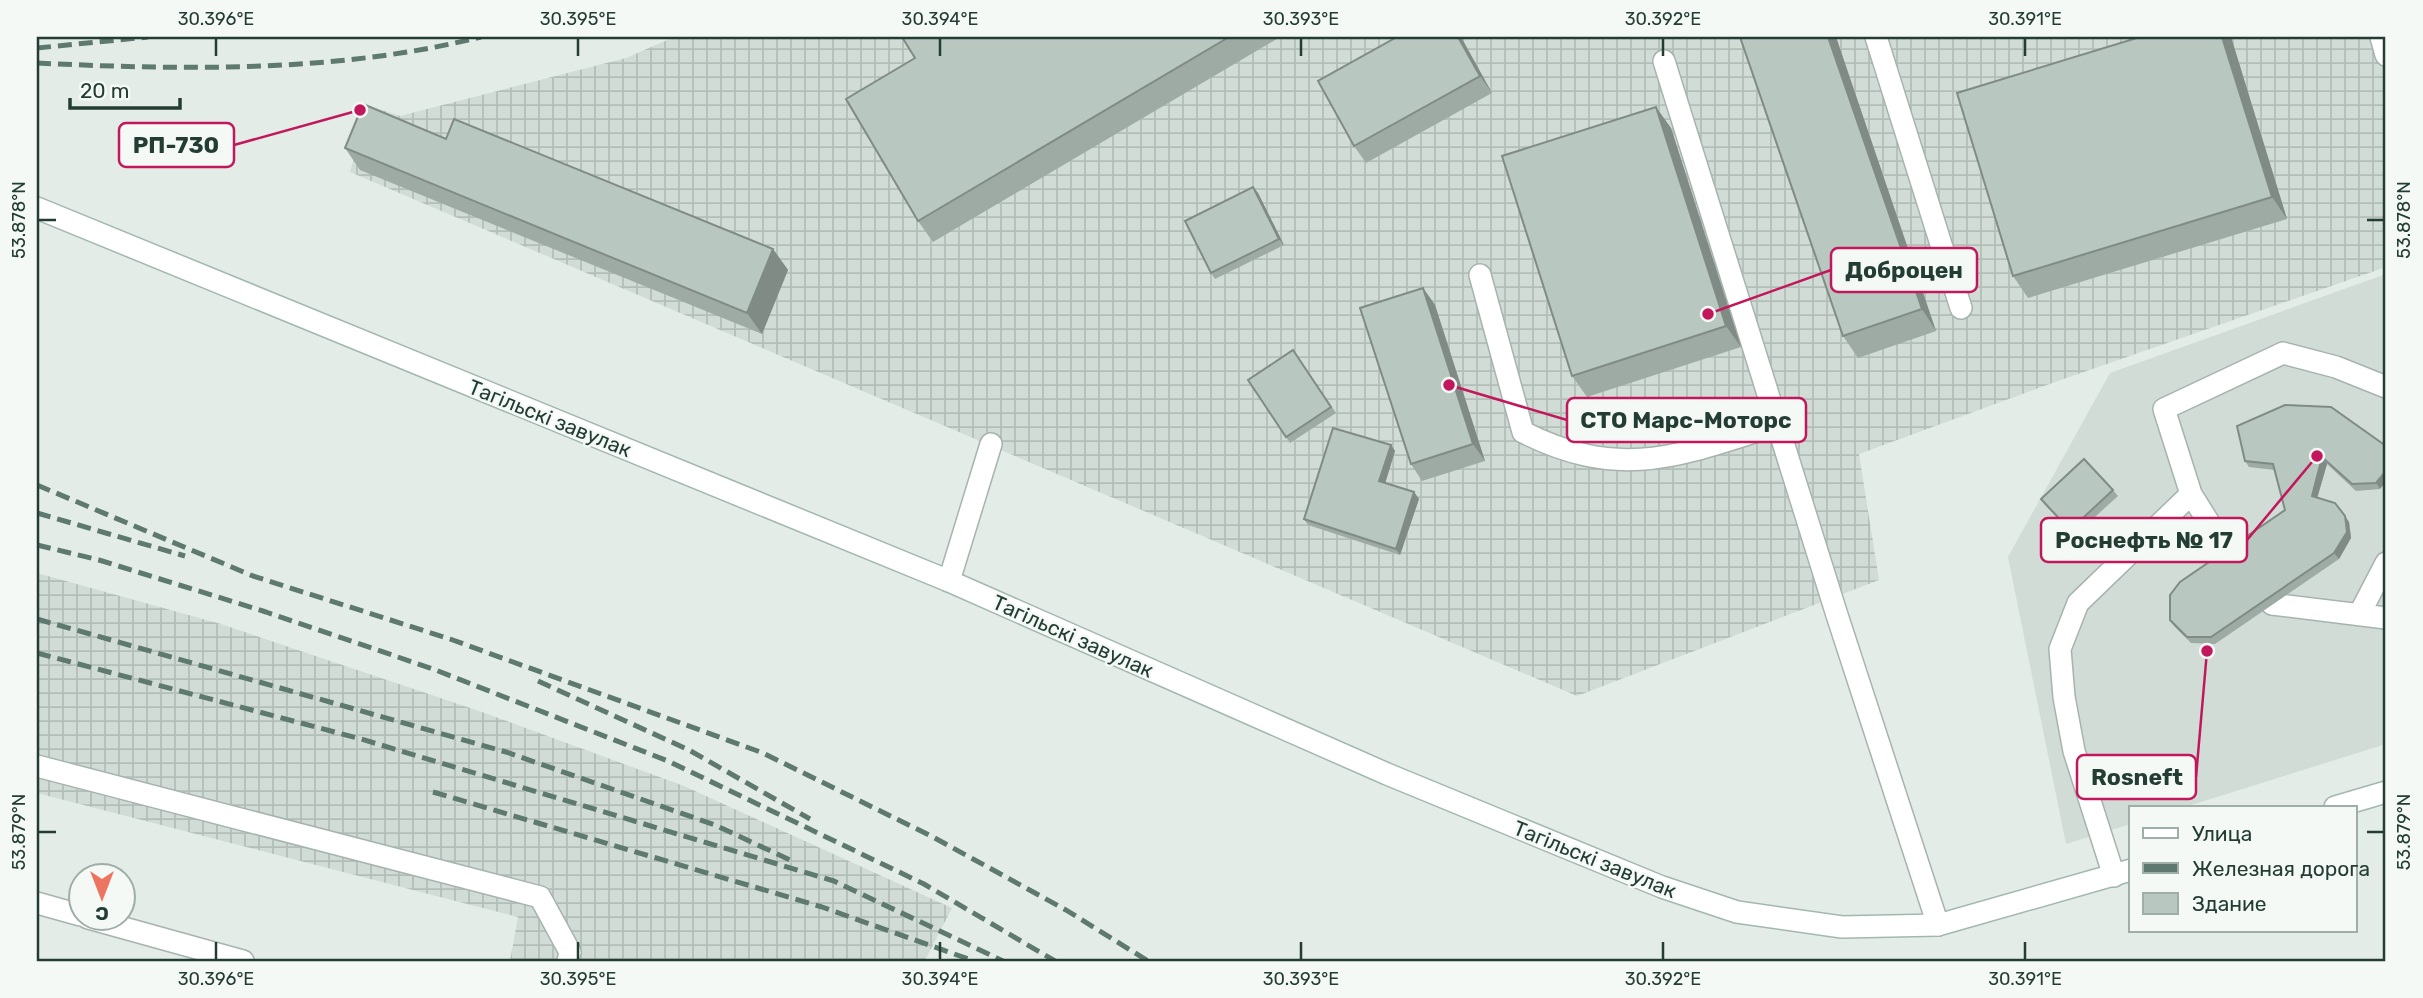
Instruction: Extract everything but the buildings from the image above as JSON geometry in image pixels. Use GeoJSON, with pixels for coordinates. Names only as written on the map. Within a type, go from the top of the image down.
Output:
{"type":"FeatureCollection","features":[{"type":"Feature","properties":{"kind":"main road"},"geometry":{"type":"LineString","coordinates":[[1876,37],[1961,308]]}},
{"type":"Feature","properties":{"kind":"main road"},"geometry":{"type":"LineString","coordinates":[[2381,37],[2386,55]]}},
{"type":"Feature","properties":{"kind":"main road"},"geometry":{"type":"LineString","coordinates":[[1664,61],[1836,612],[1938,925]]}},
{"type":"Feature","properties":{"kind":"main road","name":"Тагільскі завулак"},"geometry":{"type":"LineString","coordinates":[[37,208],[949,581],[1387,774],[1662,887],[1737,912],[1842,927],[1938,925],[2123,873]]}},
{"type":"Feature","properties":{"kind":"main road"},"geometry":{"type":"LineString","coordinates":[[1480,275],[1523,432],[1550,446],[1601,459],[1652,461],[1779,424]]}},
{"type":"Feature","properties":{"kind":"main road"},"geometry":{"type":"LineString","coordinates":[[2231,558],[2191,494],[2164,409],[2283,354],[2336,367],[2386,387]]}},
{"type":"Feature","properties":{"kind":"main road"},"geometry":{"type":"LineString","coordinates":[[949,581],[991,444]]}},
{"type":"Feature","properties":{"kind":"main road"},"geometry":{"type":"LineString","coordinates":[[2123,873],[2074,751],[2064,698],[2060,649],[2078,603],[2191,494]]}},
{"type":"Feature","properties":{"kind":"main road"},"geometry":{"type":"LineString","coordinates":[[2360,613],[2386,563]]}},
{"type":"Feature","properties":{"kind":"main road"},"geometry":{"type":"LineString","coordinates":[[2272,604],[2386,618]]}},
{"type":"Feature","properties":{"kind":"main road"},"geometry":{"type":"LineString","coordinates":[[37,766],[540,897],[570,951],[568,961]]}},
{"type":"Feature","properties":{"kind":"main road"},"geometry":{"type":"LineString","coordinates":[[2338,806],[2386,792]]}},
{"type":"Feature","properties":{"kind":"main road"},"geometry":{"type":"LineString","coordinates":[[37,903],[66,911]]}},
{"type":"Feature","properties":{"kind":"main road"},"geometry":{"type":"LineString","coordinates":[[136,931],[243,961]]}},
{"type":"Feature","properties":{"kind":"shaded area"},"geometry":{"type":"Polygon","coordinates":[[[674,37],[2386,37],[2386,267],[2055,382],[1859,454],[1879,580],[1577,696],[350,172],[370,106],[400,116],[626,58],[674,37]]]}},
{"type":"Feature","properties":{"kind":"shaded area"},"geometry":{"type":"Polygon","coordinates":[[[2386,274],[2386,744],[2188,806],[2129,806],[2129,825],[2066,844],[2008,557],[2110,373],[2386,274]]]}},
{"type":"Feature","properties":{"kind":"shaded area"},"geometry":{"type":"Polygon","coordinates":[[[37,573],[221,624],[482,712],[684,786],[952,908],[925,960],[927,961],[510,961],[518,917],[37,793],[37,573]]]}},
{"type":"Feature","properties":{"kind":"railway"},"geometry":{"type":"LineString","coordinates":[[37,48],[148,37]]}},
{"type":"Feature","properties":{"kind":"railway"},"geometry":{"type":"LineString","coordinates":[[37,63],[148,67],[315,63],[426,49],[481,37]]}},
{"type":"Feature","properties":{"kind":"railway"},"geometry":{"type":"LineString","coordinates":[[37,485],[253,576],[450,639],[763,753],[933,837],[1066,910],[1148,961]]}},
{"type":"Feature","properties":{"kind":"railway"},"geometry":{"type":"LineString","coordinates":[[37,513],[185,556]]}},
{"type":"Feature","properties":{"kind":"railway"},"geometry":{"type":"LineString","coordinates":[[37,545],[99,560],[266,612],[433,669],[668,761],[924,884],[1055,961]]}},
{"type":"Feature","properties":{"kind":"railway"},"geometry":{"type":"LineString","coordinates":[[37,619],[506,752],[715,825],[790,860]]}},
{"type":"Feature","properties":{"kind":"railway"},"geometry":{"type":"LineString","coordinates":[[37,653],[361,739],[834,881],[1003,961]]}},
{"type":"Feature","properties":{"kind":"railway"},"geometry":{"type":"LineString","coordinates":[[538,681],[689,750],[810,819]]}},
{"type":"Feature","properties":{"kind":"railway"},"geometry":{"type":"LineString","coordinates":[[433,792],[822,907],[974,961]]}},
{"type":"Feature","properties":{"kind":"place","name":"РП-730"},"geometry":{"type":"Point","coordinates":[360,110]}},
{"type":"Feature","properties":{"kind":"place","name":"Доброцен"},"geometry":{"type":"Point","coordinates":[1708,314]}},
{"type":"Feature","properties":{"kind":"place","name":"СТО Марс-Моторс"},"geometry":{"type":"Point","coordinates":[1449,385]}},
{"type":"Feature","properties":{"kind":"place","name":"Роснефть № 17"},"geometry":{"type":"Point","coordinates":[2317,456]}},
{"type":"Feature","properties":{"kind":"place","name":"Rosneft"},"geometry":{"type":"Point","coordinates":[2207,651]}}]}
